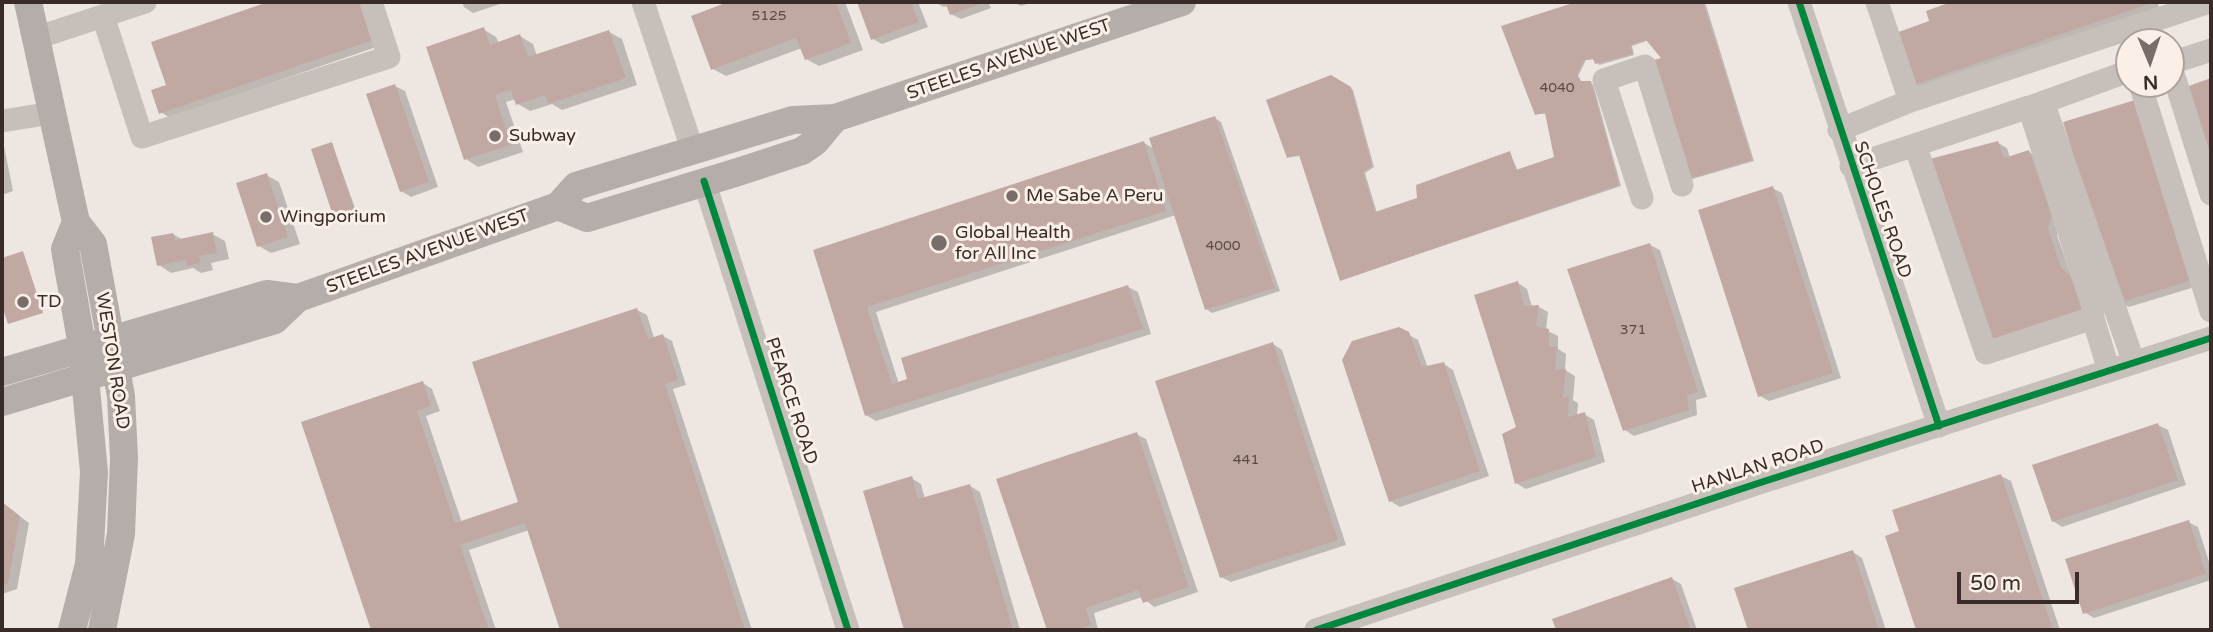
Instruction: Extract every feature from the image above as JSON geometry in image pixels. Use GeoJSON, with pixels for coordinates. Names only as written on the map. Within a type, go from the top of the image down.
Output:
{"type":"FeatureCollection","features":[{"type":"Feature","properties":{"kind":"main road","name":"WESTON ROAD"},"geometry":{"type":"LineString","coordinates":[[28,2],[76,222],[93,244],[121,396],[124,458],[121,521],[102,630]]}},
{"type":"Feature","properties":{"kind":"main road","name":"STEELES AVENUE WEST"},"geometry":{"type":"LineString","coordinates":[[2,402],[275,320],[298,298],[558,206],[576,186],[793,120],[835,118],[1182,2]]}},
{"type":"Feature","properties":{"kind":"main road"},"geometry":{"type":"LineString","coordinates":[[558,206],[587,218],[802,151],[815,142],[835,118]]}},
{"type":"Feature","properties":{"kind":"main road"},"geometry":{"type":"LineString","coordinates":[[694,151],[704,181]]}},
{"type":"Feature","properties":{"kind":"main road","name":"WESTON ROAD"},"geometry":{"type":"LineString","coordinates":[[72,630],[89,564],[94,472],[86,375],[65,249],[76,222]]}},
{"type":"Feature","properties":{"kind":"main road","name":"STEELES AVENUE WEST"},"geometry":{"type":"LineString","coordinates":[[2,372],[82,346],[267,294],[298,298]]}},
{"type":"Feature","properties":{"kind":"street"},"geometry":{"type":"LineString","coordinates":[[36,38],[145,2]]}},
{"type":"Feature","properties":{"kind":"street"},"geometry":{"type":"LineString","coordinates":[[103,16],[142,138],[389,57],[370,2]]}},
{"type":"Feature","properties":{"kind":"street"},"geometry":{"type":"LineString","coordinates":[[643,2],[694,151]]}},
{"type":"Feature","properties":{"kind":"street","name":"SCHOLES ROAD"},"geometry":{"type":"LineString","coordinates":[[1799,2],[1839,130],[1939,426]]}},
{"type":"Feature","properties":{"kind":"street"},"geometry":{"type":"LineString","coordinates":[[1839,130],[1910,101],[2163,9],[2210,2]]}},
{"type":"Feature","properties":{"kind":"street"},"geometry":{"type":"LineString","coordinates":[[1883,3],[1910,101]]}},
{"type":"Feature","properties":{"kind":"street"},"geometry":{"type":"LineString","coordinates":[[2185,60],[2211,50]]}},
{"type":"Feature","properties":{"kind":"street"},"geometry":{"type":"LineString","coordinates":[[1642,198],[1604,80],[1645,66],[1682,185]]}},
{"type":"Feature","properties":{"kind":"street"},"geometry":{"type":"LineString","coordinates":[[1851,166],[2115,76]]}},
{"type":"Feature","properties":{"kind":"street"},"geometry":{"type":"LineString","coordinates":[[2144,98],[2211,311]]}},
{"type":"Feature","properties":{"kind":"street"},"geometry":{"type":"LineString","coordinates":[[2181,98],[2211,194]]}},
{"type":"Feature","properties":{"kind":"street"},"geometry":{"type":"LineString","coordinates":[[2036,105],[2109,371]]}},
{"type":"Feature","properties":{"kind":"street"},"geometry":{"type":"LineString","coordinates":[[2036,105],[2134,363]]}},
{"type":"Feature","properties":{"kind":"street"},"geometry":{"type":"LineString","coordinates":[[2,121],[52,113]]}},
{"type":"Feature","properties":{"kind":"street"},"geometry":{"type":"LineString","coordinates":[[1915,145],[1986,353],[2093,318]]}},
{"type":"Feature","properties":{"kind":"street","name":"PEARCE ROAD"},"geometry":{"type":"LineString","coordinates":[[704,181],[849,630]]}},
{"type":"Feature","properties":{"kind":"street","name":"HANLAN ROAD"},"geometry":{"type":"LineString","coordinates":[[1317,630],[2211,338]]}},
{"type":"Feature","properties":{"kind":"building"},"geometry":{"type":"Polygon","coordinates":[[[268,2],[363,2],[376,39],[159,114],[151,90],[166,85],[151,42],[268,2]]]}},
{"type":"Feature","properties":{"kind":"building"},"geometry":{"type":"Polygon","coordinates":[[[728,2],[836,2],[851,43],[805,60],[796,38],[711,70],[691,16],[728,2]]]}},
{"type":"Feature","properties":{"kind":"building"},"geometry":{"type":"Polygon","coordinates":[[[857,2],[911,2],[919,22],[871,40],[857,2]]]}},
{"type":"Feature","properties":{"kind":"building"},"geometry":{"type":"Polygon","coordinates":[[[945,2],[986,2],[950,15],[945,2]]]}},
{"type":"Feature","properties":{"kind":"building"},"geometry":{"type":"Polygon","coordinates":[[[1576,2],[1703,2],[1752,160],[1685,180],[1650,61],[1661,58],[1646,40],[1630,45],[1633,54],[1595,64],[1593,59],[1584,60],[1577,74],[1581,81],[1591,81],[1619,185],[1340,281],[1299,155],[1287,158],[1266,100],[1331,75],[1351,87],[1372,166],[1363,172],[1375,212],[1417,198],[1416,185],[1510,151],[1516,170],[1554,157],[1545,113],[1535,115],[1501,26],[1576,2]]]}},
{"type":"Feature","properties":{"kind":"building"},"geometry":{"type":"Polygon","coordinates":[[[1951,2],[2155,2],[1911,86],[1893,34],[1929,21],[1926,11],[1951,2]]]}},
{"type":"Feature","properties":{"kind":"building"},"geometry":{"type":"Polygon","coordinates":[[[484,27],[490,45],[520,34],[528,57],[609,30],[626,78],[548,104],[545,95],[516,105],[511,90],[495,95],[511,145],[464,160],[426,47],[484,27]]]}},
{"type":"Feature","properties":{"kind":"building"},"geometry":{"type":"Polygon","coordinates":[[[2211,78],[2211,170],[2185,94],[2185,87],[2211,78]]]}},
{"type":"Feature","properties":{"kind":"building"},"geometry":{"type":"Polygon","coordinates":[[[395,84],[429,182],[400,192],[366,94],[395,84]]]}},
{"type":"Feature","properties":{"kind":"building"},"geometry":{"type":"Polygon","coordinates":[[[2135,100],[2190,281],[2118,303],[2063,122],[2135,100]]]}},
{"type":"Feature","properties":{"kind":"building"},"geometry":{"type":"Polygon","coordinates":[[[1215,116],[1275,288],[1205,310],[1149,138],[1215,116]]]}},
{"type":"Feature","properties":{"kind":"building"},"geometry":{"type":"Polygon","coordinates":[[[1144,141],[1166,211],[867,307],[892,384],[907,379],[901,358],[1128,285],[1143,329],[865,416],[813,250],[1144,141]]]}},
{"type":"Feature","properties":{"kind":"building"},"geometry":{"type":"Polygon","coordinates":[[[1998,141],[2004,158],[2029,150],[2052,215],[2048,228],[2061,268],[2069,274],[2086,312],[1998,343],[1983,333],[1926,160],[1998,141]]]}},
{"type":"Feature","properties":{"kind":"building"},"geometry":{"type":"Polygon","coordinates":[[[332,142],[356,215],[335,222],[311,149],[332,142]]]}},
{"type":"Feature","properties":{"kind":"building"},"geometry":{"type":"Polygon","coordinates":[[[267,173],[288,237],[257,247],[236,183],[267,173]]]}},
{"type":"Feature","properties":{"kind":"building"},"geometry":{"type":"Polygon","coordinates":[[[1773,186],[1833,373],[1758,397],[1698,210],[1773,186]]]}},
{"type":"Feature","properties":{"kind":"building"},"geometry":{"type":"Polygon","coordinates":[[[213,232],[217,253],[199,256],[201,263],[187,266],[186,260],[157,266],[151,237],[173,233],[175,240],[213,232]]]}},
{"type":"Feature","properties":{"kind":"building"},"geometry":{"type":"Polygon","coordinates":[[[1650,243],[1698,392],[1687,395],[1689,410],[1623,431],[1567,269],[1650,243]]]}},
{"type":"Feature","properties":{"kind":"building"},"geometry":{"type":"Polygon","coordinates":[[[23,251],[43,313],[8,324],[2,306],[2,258],[23,251]]]}},
{"type":"Feature","properties":{"kind":"building"},"geometry":{"type":"Polygon","coordinates":[[[1518,281],[1524,306],[1539,305],[1536,326],[1549,329],[1549,347],[1557,347],[1555,370],[1566,369],[1563,398],[1569,396],[1568,417],[1585,412],[1596,457],[1515,484],[1502,434],[1516,427],[1474,295],[1518,281]]]}},
{"type":"Feature","properties":{"kind":"building"},"geometry":{"type":"Polygon","coordinates":[[[637,308],[648,339],[663,334],[678,380],[665,384],[745,630],[560,630],[525,523],[460,545],[489,630],[371,630],[301,422],[423,381],[431,406],[417,411],[455,523],[518,502],[472,362],[637,308]]]}},
{"type":"Feature","properties":{"kind":"building"},"geometry":{"type":"Polygon","coordinates":[[[1399,327],[1409,332],[1422,367],[1444,362],[1480,471],[1389,502],[1342,360],[1352,341],[1399,327]]]}},
{"type":"Feature","properties":{"kind":"building"},"geometry":{"type":"Polygon","coordinates":[[[1273,342],[1338,540],[1220,578],[1155,381],[1273,342]]]}},
{"type":"Feature","properties":{"kind":"building"},"geometry":{"type":"Polygon","coordinates":[[[2158,423],[2178,480],[2052,522],[2032,465],[2158,423]]]}},
{"type":"Feature","properties":{"kind":"building"},"geometry":{"type":"Polygon","coordinates":[[[1137,432],[1189,587],[1143,603],[1138,590],[1086,608],[1091,625],[1075,630],[1047,630],[996,479],[1137,432]]]}},
{"type":"Feature","properties":{"kind":"building"},"geometry":{"type":"Polygon","coordinates":[[[2001,474],[2053,630],[1916,630],[1885,536],[1899,531],[1892,510],[2001,474]]]}},
{"type":"Feature","properties":{"kind":"building"},"geometry":{"type":"Polygon","coordinates":[[[912,476],[918,499],[970,484],[1013,630],[904,630],[863,491],[912,476]]]}},
{"type":"Feature","properties":{"kind":"building"},"geometry":{"type":"Polygon","coordinates":[[[2,502],[20,516],[8,584],[2,586],[2,502]]]}},
{"type":"Feature","properties":{"kind":"building"},"geometry":{"type":"Polygon","coordinates":[[[2189,520],[2206,574],[2083,614],[2065,559],[2189,520]]]}},
{"type":"Feature","properties":{"kind":"building"},"geometry":{"type":"Polygon","coordinates":[[[1853,550],[1879,630],[1748,630],[1734,588],[1853,550]]]}},
{"type":"Feature","properties":{"kind":"building"},"geometry":{"type":"Polygon","coordinates":[[[1672,577],[1691,630],[1556,630],[1552,619],[1672,577]]]}},
{"type":"Feature","properties":{"kind":"cycle path"},"geometry":{"type":"LineString","coordinates":[[1799,2],[1939,426]]}},
{"type":"Feature","properties":{"kind":"cycle path"},"geometry":{"type":"LineString","coordinates":[[704,181],[848,630]]}},
{"type":"Feature","properties":{"kind":"cycle path"},"geometry":{"type":"LineString","coordinates":[[1316,630],[1759,483],[2211,338]]}},
{"type":"Feature","properties":{"kind":"place","name":"Subway"},"geometry":{"type":"Point","coordinates":[495,136]}},
{"type":"Feature","properties":{"kind":"place","name":"Me Sabe A Peru"},"geometry":{"type":"Point","coordinates":[1012,196]}},
{"type":"Feature","properties":{"kind":"place","name":"Wingporium"},"geometry":{"type":"Point","coordinates":[266,217]}},
{"type":"Feature","properties":{"kind":"place","name":"Global Health for All Inc"},"geometry":{"type":"Point","coordinates":[939,243]}},
{"type":"Feature","properties":{"kind":"place","name":"TD"},"geometry":{"type":"Point","coordinates":[23,302]}}]}
